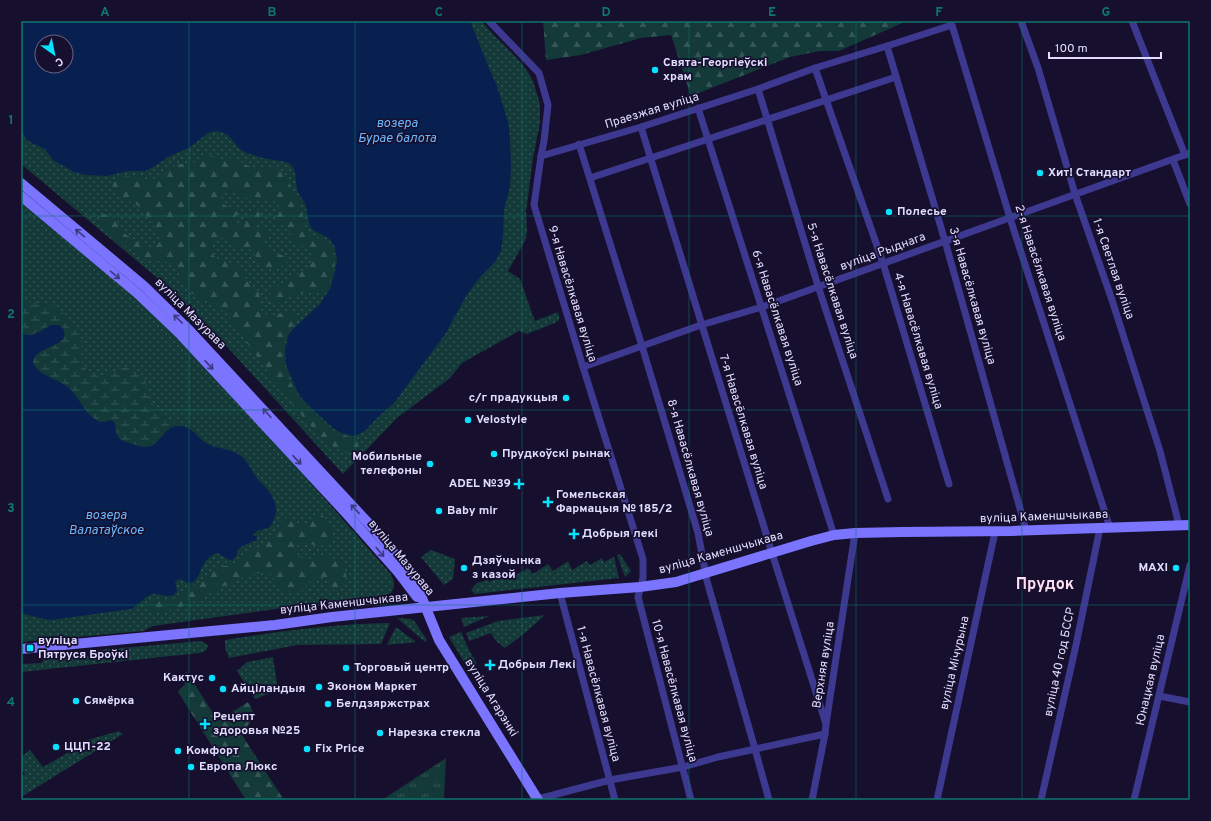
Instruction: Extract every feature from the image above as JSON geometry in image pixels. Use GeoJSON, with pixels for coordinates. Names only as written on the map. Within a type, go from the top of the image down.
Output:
{"type":"FeatureCollection","features":[{"type":"Feature","properties":{"kind":"main road","name":"вуліца Мазурава"},"geometry":{"type":"LineString","coordinates":[[21,183],[144,286],[188,329],[371,526],[415,581],[426,608]]}},
{"type":"Feature","properties":{"kind":"main road","name":"вуліца Мазурава"},"geometry":{"type":"LineString","coordinates":[[21,196],[137,293],[181,335],[345,512],[398,572],[426,608]]}},
{"type":"Feature","properties":{"kind":"main road","name":"вуліца Каменшчыкава"},"geometry":{"type":"LineString","coordinates":[[21,649],[275,625],[332,617],[560,593],[640,587],[676,582],[834,535],[902,532],[995,532],[1190,525]]}},
{"type":"Feature","properties":{"kind":"main road","name":"вуліца Агарэнкі"},"geometry":{"type":"LineString","coordinates":[[426,608],[439,640],[538,800]]}},
{"type":"Feature","properties":{"kind":"street","name":"9-я Навасёлкавая вуліца"},"geometry":{"type":"LineString","coordinates":[[489,21],[539,73],[548,105],[534,205],[583,367],[644,559],[643,578],[640,587]]}},
{"type":"Feature","properties":{"kind":"street","name":"1-я Светлая вуліца"},"geometry":{"type":"LineString","coordinates":[[1021,21],[1038,68],[1075,194],[1112,300],[1160,451],[1179,525]]}},
{"type":"Feature","properties":{"kind":"street"},"geometry":{"type":"LineString","coordinates":[[1132,21],[1187,154]]}},
{"type":"Feature","properties":{"kind":"street","name":"Праезжая вуліца"},"geometry":{"type":"LineString","coordinates":[[541,156],[641,127],[758,89],[815,68],[952,25]]}},
{"type":"Feature","properties":{"kind":"street","name":"2-я Навасёлкавая вуліца"},"geometry":{"type":"LineString","coordinates":[[952,25],[1105,528]]}},
{"type":"Feature","properties":{"kind":"street","name":"3-я Навасёлкавая вуліца"},"geometry":{"type":"LineString","coordinates":[[887,46],[945,241],[1026,530]]}},
{"type":"Feature","properties":{"kind":"street","name":"4-я Навасёлкавая вуліца"},"geometry":{"type":"LineString","coordinates":[[815,68],[883,263],[949,484]]}},
{"type":"Feature","properties":{"kind":"street"},"geometry":{"type":"LineString","coordinates":[[590,178],[896,77]]}},
{"type":"Feature","properties":{"kind":"street","name":"5-я Навасёлкавая вуліца"},"geometry":{"type":"LineString","coordinates":[[758,89],[818,286],[888,499]]}},
{"type":"Feature","properties":{"kind":"street","name":"6-я Навасёлкавая вуліца"},"geometry":{"type":"LineString","coordinates":[[698,108],[834,535]]}},
{"type":"Feature","properties":{"kind":"street","name":"7-я Навасёлкавая вуліца"},"geometry":{"type":"LineString","coordinates":[[641,127],[701,325],[826,724]]}},
{"type":"Feature","properties":{"kind":"street","name":"8-я Навасёлкавая вуліца"},"geometry":{"type":"LineString","coordinates":[[579,144],[698,533],[707,581],[756,749],[769,800]]}},
{"type":"Feature","properties":{"kind":"street","name":"вуліца Рыднага"},"geometry":{"type":"LineString","coordinates":[[583,367],[701,325],[762,307],[1187,154]]}},
{"type":"Feature","properties":{"kind":"street"},"geometry":{"type":"LineString","coordinates":[[1173,160],[1190,204]]}},
{"type":"Feature","properties":{"kind":"street","name":"вуліца 40 год БССР"},"geometry":{"type":"LineString","coordinates":[[1041,800],[1076,645],[1105,528]]}},
{"type":"Feature","properties":{"kind":"street","name":"вуліца Мічурына"},"geometry":{"type":"LineString","coordinates":[[937,800],[995,532]]}},
{"type":"Feature","properties":{"kind":"street","name":"Верхняя вуліца"},"geometry":{"type":"LineString","coordinates":[[812,800],[825,734],[855,533]]}},
{"type":"Feature","properties":{"kind":"street","name":"Юнацкая вуліца"},"geometry":{"type":"LineString","coordinates":[[1134,800],[1190,566]]}},
{"type":"Feature","properties":{"kind":"street","name":"10-я Навасёлкавая вуліца"},"geometry":{"type":"LineString","coordinates":[[640,587],[638,597],[692,800]]}},
{"type":"Feature","properties":{"kind":"street","name":"1-я Навасёлкавая вуліца"},"geometry":{"type":"LineString","coordinates":[[560,593],[615,800]]}},
{"type":"Feature","properties":{"kind":"street"},"geometry":{"type":"LineString","coordinates":[[1159,696],[1190,702]]}},
{"type":"Feature","properties":{"kind":"street"},"geometry":{"type":"LineString","coordinates":[[538,800],[610,780],[683,767],[718,756],[825,734]]}},
{"type":"Feature","properties":{"kind":"green space","name":"возера Бурае балота"},"geometry":{"type":"Polygon","coordinates":[[[21,21],[482,21],[517,58],[533,81],[540,104],[540,123],[533,158],[526,211],[527,233],[525,241],[508,271],[520,279],[535,321],[561,311],[557,313],[559,315],[559,320],[527,334],[519,331],[462,363],[450,378],[398,417],[343,474],[210,328],[161,281],[21,164],[21,21]]]}},
{"type":"Feature","properties":{"kind":"green space"},"geometry":{"type":"Polygon","coordinates":[[[543,21],[907,21],[839,51],[820,51],[790,57],[691,96],[671,35],[641,38],[581,55],[546,60],[543,21]]]}},
{"type":"Feature","properties":{"kind":"green space"},"geometry":{"type":"Polygon","coordinates":[[[206,153],[217,159],[237,159],[253,167],[273,168],[282,172],[287,178],[300,204],[305,226],[313,235],[327,243],[334,254],[334,269],[329,284],[325,290],[318,294],[300,293],[293,295],[274,305],[268,303],[270,294],[276,287],[303,271],[309,265],[312,258],[309,250],[295,244],[291,239],[289,230],[276,222],[275,220],[279,207],[276,202],[268,200],[250,200],[233,191],[228,191],[223,194],[221,200],[225,205],[240,208],[240,211],[234,220],[237,224],[243,225],[246,223],[254,210],[257,209],[260,211],[256,227],[268,231],[271,234],[269,238],[263,241],[262,244],[288,259],[285,264],[278,268],[269,269],[259,261],[250,249],[239,247],[223,238],[220,238],[213,245],[212,253],[217,259],[242,267],[245,271],[247,281],[250,285],[256,288],[258,292],[261,310],[265,314],[274,315],[288,311],[295,314],[296,317],[294,324],[284,341],[283,354],[285,367],[290,380],[297,393],[316,416],[336,432],[357,441],[358,447],[353,452],[344,452],[334,447],[311,426],[281,390],[227,314],[193,294],[183,283],[176,266],[170,263],[153,262],[138,255],[125,246],[100,223],[99,218],[101,215],[109,214],[116,219],[122,231],[127,235],[149,248],[156,246],[160,239],[159,234],[152,223],[137,205],[116,194],[113,187],[113,182],[120,178],[134,175],[147,180],[163,177],[176,165],[192,164],[206,153]]]}},
{"type":"Feature","properties":{"kind":"green space"},"geometry":{"type":"Polygon","coordinates":[[[21,201],[135,296],[195,356],[294,464],[390,573],[394,583],[391,593],[382,596],[348,601],[318,603],[153,626],[143,631],[21,642],[21,201]]]}},
{"type":"Feature","properties":{"kind":"green space"},"geometry":{"type":"Polygon","coordinates":[[[21,300],[48,305],[59,310],[70,319],[81,336],[82,360],[84,367],[87,370],[98,376],[120,368],[132,368],[144,378],[151,401],[157,410],[184,426],[178,426],[169,430],[154,444],[145,447],[127,443],[119,438],[117,436],[113,421],[102,422],[93,418],[67,387],[41,373],[37,369],[34,364],[34,358],[39,352],[46,348],[51,325],[33,334],[25,335],[21,333],[21,300]]]}},
{"type":"Feature","properties":{"kind":"green space"},"geometry":{"type":"Polygon","coordinates":[[[315,514],[324,517],[331,526],[332,537],[329,542],[324,545],[299,544],[294,549],[299,556],[305,559],[326,557],[336,559],[340,562],[345,569],[346,579],[340,590],[332,590],[325,578],[320,577],[313,580],[300,592],[283,592],[271,575],[268,573],[261,573],[241,578],[182,607],[159,612],[150,610],[149,605],[154,600],[173,599],[200,583],[215,568],[228,566],[236,562],[244,554],[268,542],[274,537],[282,522],[286,518],[289,517],[302,525],[305,525],[315,514]]]}},
{"type":"Feature","properties":{"kind":"green space"},"geometry":{"type":"Polygon","coordinates":[[[431,550],[455,559],[453,579],[444,585],[421,557],[431,550]]]}},
{"type":"Feature","properties":{"kind":"green space"},"geometry":{"type":"Polygon","coordinates":[[[620,554],[631,571],[625,577],[617,555],[620,554]]]}},
{"type":"Feature","properties":{"kind":"green space"},"geometry":{"type":"Polygon","coordinates":[[[614,557],[619,578],[475,594],[471,590],[477,583],[488,580],[489,582],[507,572],[511,578],[528,568],[533,574],[548,564],[553,571],[568,561],[572,570],[587,561],[590,565],[602,558],[604,562],[614,557]]]}},
{"type":"Feature","properties":{"kind":"green space"},"geometry":{"type":"Polygon","coordinates":[[[545,615],[505,648],[496,641],[491,633],[469,641],[466,633],[498,621],[545,615]]]}},
{"type":"Feature","properties":{"kind":"green space"},"geometry":{"type":"Polygon","coordinates":[[[489,616],[464,627],[461,618],[489,616]]]}},
{"type":"Feature","properties":{"kind":"green space"},"geometry":{"type":"Polygon","coordinates":[[[397,618],[411,619],[415,622],[427,640],[425,642],[397,618]]]}},
{"type":"Feature","properties":{"kind":"green space"},"geometry":{"type":"Polygon","coordinates":[[[390,623],[381,644],[297,645],[229,658],[225,648],[225,640],[328,626],[390,623]]]}},
{"type":"Feature","properties":{"kind":"green space"},"geometry":{"type":"Polygon","coordinates":[[[396,627],[416,642],[387,645],[396,627]]]}},
{"type":"Feature","properties":{"kind":"green space"},"geometry":{"type":"Polygon","coordinates":[[[461,632],[477,664],[469,670],[449,637],[461,632]]]}},
{"type":"Feature","properties":{"kind":"green space"},"geometry":{"type":"Polygon","coordinates":[[[201,641],[208,645],[205,651],[199,653],[21,672],[21,664],[41,663],[48,656],[70,653],[77,657],[95,655],[99,650],[201,641]]]}},
{"type":"Feature","properties":{"kind":"green space"},"geometry":{"type":"Polygon","coordinates":[[[273,657],[278,690],[255,699],[237,671],[247,662],[273,657]]]}},
{"type":"Feature","properties":{"kind":"green space"},"geometry":{"type":"Polygon","coordinates":[[[187,672],[218,721],[248,702],[253,712],[253,716],[248,726],[240,732],[284,800],[246,800],[178,692],[185,685],[181,675],[187,672]]]}},
{"type":"Feature","properties":{"kind":"green space"},"geometry":{"type":"Polygon","coordinates":[[[119,731],[123,734],[21,797],[21,777],[25,774],[21,768],[21,757],[30,750],[43,767],[73,750],[70,745],[119,731]]]}},
{"type":"Feature","properties":{"kind":"green space"},"geometry":{"type":"Polygon","coordinates":[[[446,758],[444,800],[382,800],[446,758]]]}},
{"type":"Feature","properties":{"kind":"water","name":"возера Бурае балота"},"geometry":{"type":"Polygon","coordinates":[[[21,21],[470,21],[497,86],[508,122],[511,168],[510,187],[504,209],[501,251],[495,262],[480,277],[466,296],[446,333],[394,403],[365,431],[353,436],[334,429],[307,404],[300,396],[286,365],[285,350],[288,336],[292,330],[320,304],[331,287],[337,258],[334,245],[328,238],[313,230],[310,226],[305,203],[297,189],[295,172],[289,163],[247,153],[240,149],[228,135],[216,131],[208,133],[190,147],[168,157],[145,171],[128,171],[107,176],[86,175],[74,172],[53,160],[45,149],[26,139],[21,129],[21,21]]]}},
{"type":"Feature","properties":{"kind":"water","name":"возера Валатаўское"},"geometry":{"type":"Polygon","coordinates":[[[51,325],[59,325],[62,327],[64,334],[63,339],[59,343],[35,356],[33,362],[39,371],[69,388],[88,413],[96,420],[104,422],[112,420],[115,423],[117,435],[123,441],[138,446],[152,446],[169,429],[183,426],[190,429],[206,443],[234,452],[244,458],[257,479],[268,490],[274,500],[276,513],[270,527],[257,531],[253,535],[257,537],[257,540],[241,547],[235,558],[232,560],[217,553],[211,556],[206,560],[194,582],[189,583],[181,579],[177,580],[175,583],[177,591],[172,596],[153,594],[131,609],[51,620],[21,613],[21,333],[25,335],[33,334],[51,325]]]}},
{"type":"Feature","properties":{"kind":"place","name":"Свята-Георгіеўскі храм"},"geometry":{"type":"Point","coordinates":[655,70]}},
{"type":"Feature","properties":{"kind":"place","name":"Хит! Стандарт"},"geometry":{"type":"Point","coordinates":[1040,173]}},
{"type":"Feature","properties":{"kind":"place","name":"Полесье"},"geometry":{"type":"Point","coordinates":[889,212]}},
{"type":"Feature","properties":{"kind":"place","name":"с/г прадукцыя"},"geometry":{"type":"Point","coordinates":[566,398]}},
{"type":"Feature","properties":{"kind":"place","name":"Velostyle"},"geometry":{"type":"Point","coordinates":[468,420]}},
{"type":"Feature","properties":{"kind":"place","name":"Прудкоўскі рынак"},"geometry":{"type":"Point","coordinates":[494,454]}},
{"type":"Feature","properties":{"kind":"place","name":"Мобильные телефоны"},"geometry":{"type":"Point","coordinates":[430,464]}},
{"type":"Feature","properties":{"kind":"place","name":"ADEL №39"},"geometry":{"type":"Point","coordinates":[519,484]}},
{"type":"Feature","properties":{"kind":"place","name":"Гомельская Фармацыя № 185/2"},"geometry":{"type":"Point","coordinates":[548,502]}},
{"type":"Feature","properties":{"kind":"place","name":"Baby mir"},"geometry":{"type":"Point","coordinates":[439,511]}},
{"type":"Feature","properties":{"kind":"place","name":"Добрыя лекі"},"geometry":{"type":"Point","coordinates":[574,534]}},
{"type":"Feature","properties":{"kind":"place","name":"Дзяўчынка з казой"},"geometry":{"type":"Point","coordinates":[464,568]}},
{"type":"Feature","properties":{"kind":"place","name":"MAXI"},"geometry":{"type":"Point","coordinates":[1176,568]}},
{"type":"Feature","properties":{"kind":"place","name":"вуліца Пятруся Броўкі"},"geometry":{"type":"Point","coordinates":[30,648]}},
{"type":"Feature","properties":{"kind":"place","name":"Добрыя Лекі"},"geometry":{"type":"Point","coordinates":[490,665]}},
{"type":"Feature","properties":{"kind":"place","name":"Торговый центр"},"geometry":{"type":"Point","coordinates":[346,668]}},
{"type":"Feature","properties":{"kind":"place","name":"Кактус"},"geometry":{"type":"Point","coordinates":[212,678]}},
{"type":"Feature","properties":{"kind":"place","name":"Эконом Маркет"},"geometry":{"type":"Point","coordinates":[319,687]}},
{"type":"Feature","properties":{"kind":"place","name":"Айціландыя"},"geometry":{"type":"Point","coordinates":[223,689]}},
{"type":"Feature","properties":{"kind":"place","name":"Сямёрка"},"geometry":{"type":"Point","coordinates":[76,701]}},
{"type":"Feature","properties":{"kind":"place","name":"Белдзяржстрах"},"geometry":{"type":"Point","coordinates":[328,704]}},
{"type":"Feature","properties":{"kind":"place","name":"Рецепт здоровья №25"},"geometry":{"type":"Point","coordinates":[205,724]}},
{"type":"Feature","properties":{"kind":"place","name":"Нарезка стекла"},"geometry":{"type":"Point","coordinates":[380,733]}},
{"type":"Feature","properties":{"kind":"place","name":"ЦЦП-22"},"geometry":{"type":"Point","coordinates":[56,747]}},
{"type":"Feature","properties":{"kind":"place","name":"Fix Price"},"geometry":{"type":"Point","coordinates":[307,749]}},
{"type":"Feature","properties":{"kind":"place","name":"Комфорт"},"geometry":{"type":"Point","coordinates":[178,751]}},
{"type":"Feature","properties":{"kind":"place","name":"Европа Люкс"},"geometry":{"type":"Point","coordinates":[191,767]}},
{"type":"Feature","properties":{"kind":"district","name":"Прудок"},"geometry":{"type":"Point","coordinates":[1045,585]}}]}
